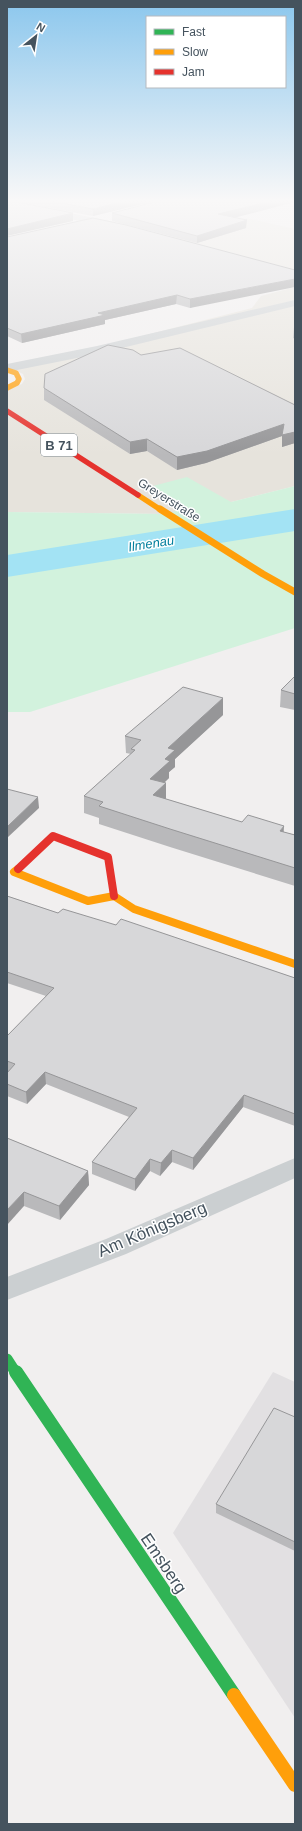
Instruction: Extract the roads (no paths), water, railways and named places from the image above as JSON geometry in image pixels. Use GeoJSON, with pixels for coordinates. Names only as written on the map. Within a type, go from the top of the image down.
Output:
{"type":"FeatureCollection","features":[{"type":"Feature","properties":{"kind":"main road"},"geometry":{"type":"LineString","coordinates":[[7,369],[19,376],[17,383],[7,388]]}},
{"type":"Feature","properties":{"kind":"main road","name":"Greyerstraße"},"geometry":{"type":"LineString","coordinates":[[9,408],[30,427],[263,574],[295,592]]}},
{"type":"Feature","properties":{"kind":"main road"},"geometry":{"type":"LineString","coordinates":[[114,896],[108,857],[54,836],[14,872],[88,900],[114,896],[134,909],[295,964]]}},
{"type":"Feature","properties":{"kind":"main road","name":"Emsberg"},"geometry":{"type":"LineString","coordinates":[[7,1359],[295,1785]]}},
{"type":"Feature","properties":{"kind":"street"},"geometry":{"type":"LineString","coordinates":[[7,369],[97,350],[295,302],[295,296]]}},
{"type":"Feature","properties":{"kind":"street"},"geometry":{"type":"LineString","coordinates":[[19,376],[97,350]]}},
{"type":"Feature","properties":{"kind":"street","name":"Am Königsberg"},"geometry":{"type":"LineString","coordinates":[[7,1289],[140,1235],[295,1167]]}},
{"type":"Feature","properties":{"kind":"waterway","name":"Ilmenau"},"geometry":{"type":"LineString","coordinates":[[7,566],[295,520]]}}]}
